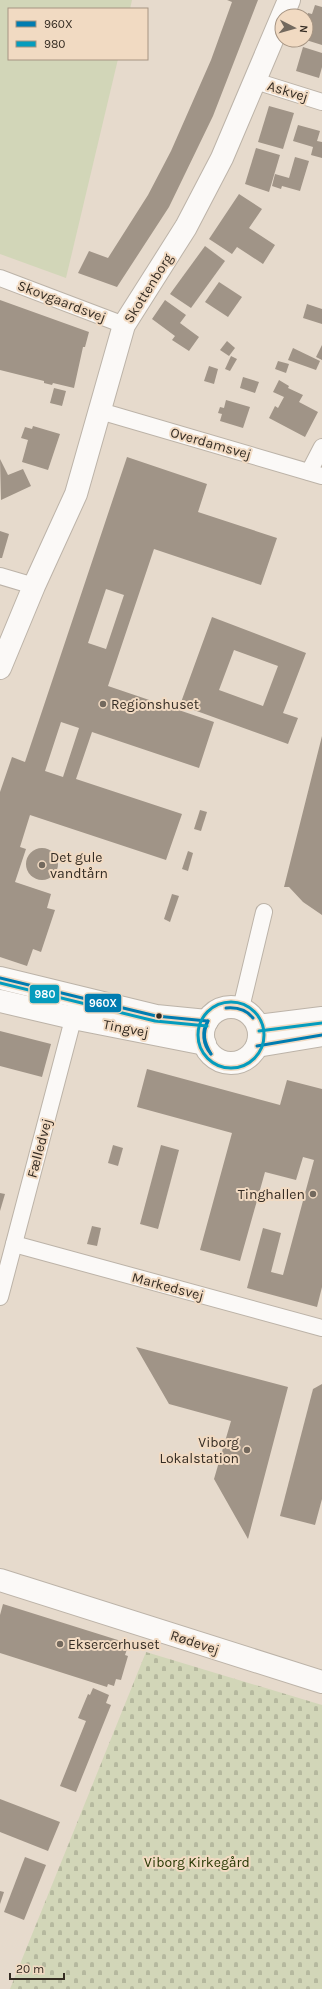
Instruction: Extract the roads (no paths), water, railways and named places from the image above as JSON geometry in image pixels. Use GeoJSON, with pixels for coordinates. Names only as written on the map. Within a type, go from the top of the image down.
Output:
{"type":"FeatureCollection","features":[{"type":"Feature","properties":{"kind":"street","name":"Skottenborg"},"geometry":{"type":"LineString","coordinates":[[0,668],[34,586],[76,494],[124,325],[186,227],[222,158],[289,0]]}},
{"type":"Feature","properties":{"kind":"street","name":"Askvej"},"geometry":{"type":"LineString","coordinates":[[255,81],[322,102]]}},
{"type":"Feature","properties":{"kind":"street","name":"Skovgaardsvej"},"geometry":{"type":"LineString","coordinates":[[0,278],[124,325]]}},
{"type":"Feature","properties":{"kind":"street","name":"Overdamsvej"},"geometry":{"type":"LineString","coordinates":[[100,411],[316,474]]}},
{"type":"Feature","properties":{"kind":"street"},"geometry":{"type":"LineString","coordinates":[[316,474],[322,447]]}},
{"type":"Feature","properties":{"kind":"street"},"geometry":{"type":"LineString","coordinates":[[0,576],[34,586]]}},
{"type":"Feature","properties":{"kind":"street"},"geometry":{"type":"LineString","coordinates":[[241,1008],[264,912]]}},
{"type":"Feature","properties":{"kind":"street","name":"Tingvej"},"geometry":{"type":"LineString","coordinates":[[0,978],[76,1008],[204,1044]]}},
{"type":"Feature","properties":{"kind":"street","name":"Tingvej"},"geometry":{"type":"LineString","coordinates":[[0,1001],[207,1021]]}},
{"type":"Feature","properties":{"kind":"street","name":"Fælledvej"},"geometry":{"type":"LineString","coordinates":[[0,1297],[76,1008]]}},
{"type":"Feature","properties":{"kind":"street"},"geometry":{"type":"LineString","coordinates":[[222,1008],[241,1008],[254,1018],[258,1036],[248,1058],[232,1063],[218,1060],[212,1056],[204,1044],[204,1028],[207,1021],[213,1014],[222,1008]]}},
{"type":"Feature","properties":{"kind":"street"},"geometry":{"type":"LineString","coordinates":[[258,1036],[322,1018]]}},
{"type":"Feature","properties":{"kind":"street"},"geometry":{"type":"LineString","coordinates":[[258,1036],[322,1035]]}},
{"type":"Feature","properties":{"kind":"street","name":"Markedsvej"},"geometry":{"type":"LineString","coordinates":[[14,1244],[322,1328]]}},
{"type":"Feature","properties":{"kind":"street","name":"Rødevej"},"geometry":{"type":"LineString","coordinates":[[0,1580],[322,1682]]}},
{"type":"Feature","properties":{"kind":"place","name":"Regionshuset"},"geometry":{"type":"Point","coordinates":[103,704]}},
{"type":"Feature","properties":{"kind":"place","name":"Det gule vandtårn"},"geometry":{"type":"Point","coordinates":[42,865]}},
{"type":"Feature","properties":{"kind":"place","name":"Tinghallen"},"geometry":{"type":"Point","coordinates":[313,1194]}},
{"type":"Feature","properties":{"kind":"place","name":"Viborg Lokalstation"},"geometry":{"type":"Point","coordinates":[247,1450]}},
{"type":"Feature","properties":{"kind":"place","name":"Eksercerhuset"},"geometry":{"type":"Point","coordinates":[60,1644]}},
{"type":"Feature","properties":{"kind":"park label","name":"Viborg Kirkegård"},"geometry":{"type":"Point","coordinates":[197,1862]}}]}
